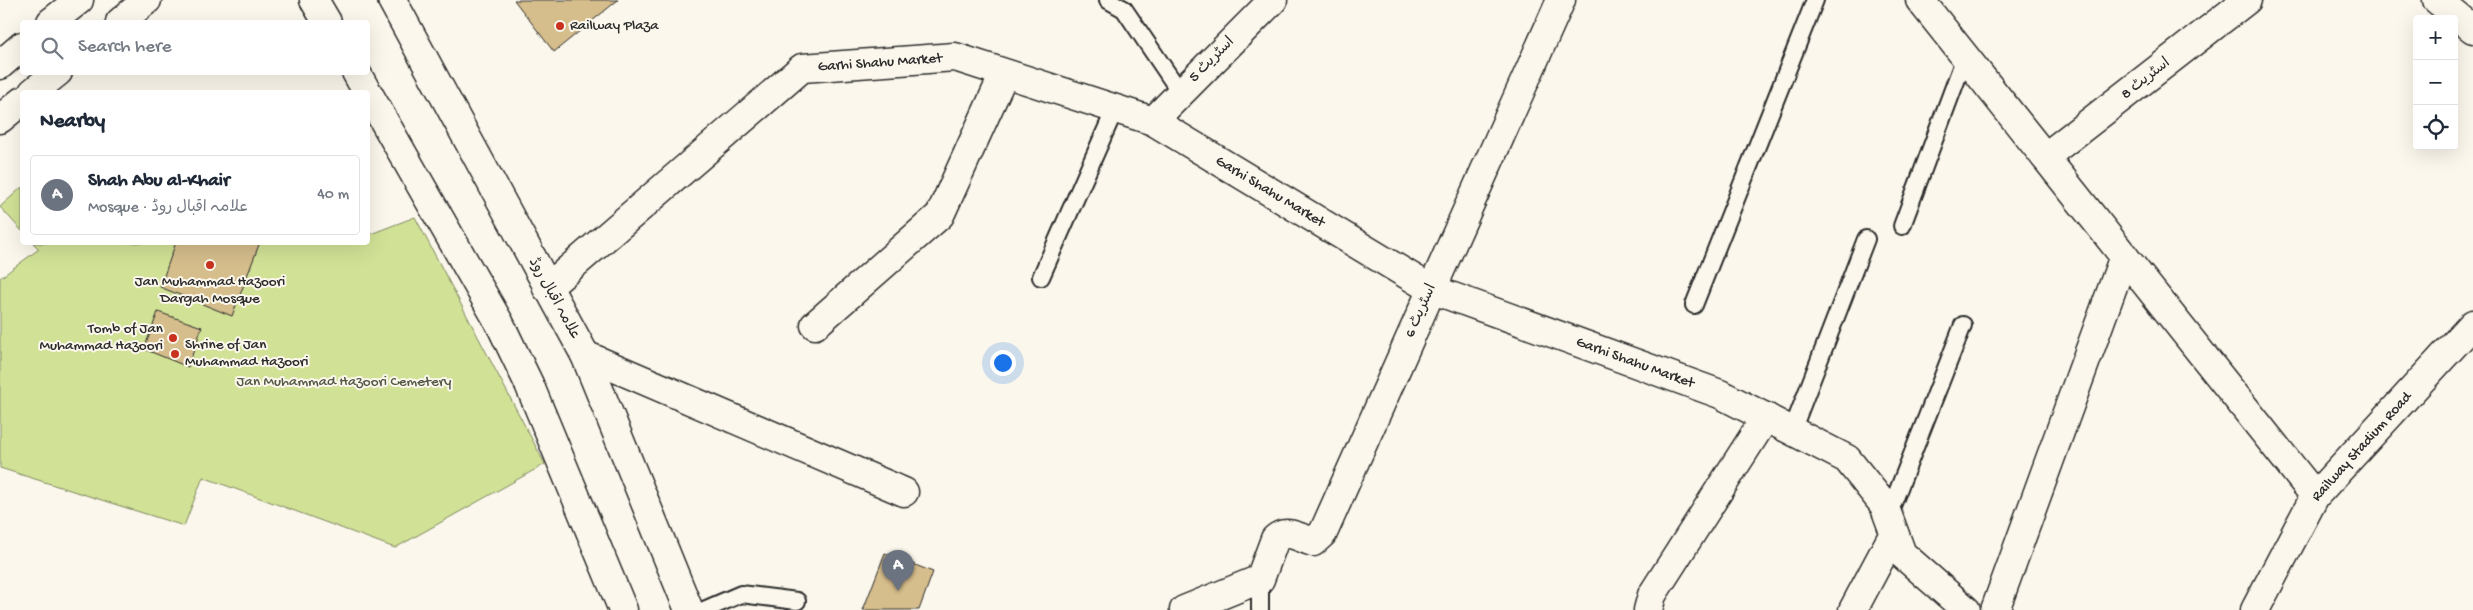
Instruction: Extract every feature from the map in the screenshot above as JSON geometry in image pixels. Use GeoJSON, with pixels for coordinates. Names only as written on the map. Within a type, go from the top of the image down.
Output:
{"type":"FeatureCollection","features":[{"type":"Feature","properties":{"kind":"street"},"geometry":{"type":"LineString","coordinates":[[54,20],[79,0]]}},
{"type":"Feature","properties":{"kind":"street"},"geometry":{"type":"LineString","coordinates":[[122,20],[147,0]]}},
{"type":"Feature","properties":{"kind":"street"},"geometry":{"type":"LineString","coordinates":[[314,0],[326,20]]}},
{"type":"Feature","properties":{"kind":"street","name":"علامہ اقبال روڈ"},"geometry":{"type":"LineString","coordinates":[[392,0],[585,355],[689,610]]}},
{"type":"Feature","properties":{"kind":"street","name":"اسٹریٹ 5"},"geometry":{"type":"LineString","coordinates":[[1153,121],[1273,0]]}},
{"type":"Feature","properties":{"kind":"street","name":"اسٹریٹ 6"},"geometry":{"type":"LineString","coordinates":[[1260,579],[1276,539],[1280,534],[1285,532],[1312,542],[1323,533],[1560,0]]}},
{"type":"Feature","properties":{"kind":"street"},"geometry":{"type":"LineString","coordinates":[[1920,0],[2316,496]]}},
{"type":"Feature","properties":{"kind":"street","name":"اسٹریٹ 8"},"geometry":{"type":"LineString","coordinates":[[2045,157],[2247,0]]}},
{"type":"Feature","properties":{"kind":"street"},"geometry":{"type":"LineString","coordinates":[[2437,0],[2473,29]]}},
{"type":"Feature","properties":{"kind":"street"},"geometry":{"type":"LineString","coordinates":[[0,64],[20,48]]}},
{"type":"Feature","properties":{"kind":"street","name":"Garhi Shahu Market"},"geometry":{"type":"LineString","coordinates":[[547,288],[802,68],[955,57],[1153,121],[1431,289],[1720,394],[1847,459],[1884,505],[1902,554],[1966,610]]}},
{"type":"Feature","properties":{"kind":"street"},"geometry":{"type":"LineString","coordinates":[[815,325],[940,215],[1004,74]]}},
{"type":"Feature","properties":{"kind":"street"},"geometry":{"type":"LineString","coordinates":[[36,90],[54,75]]}},
{"type":"Feature","properties":{"kind":"street"},"geometry":{"type":"LineString","coordinates":[[358,75],[365,90]]}},
{"type":"Feature","properties":{"kind":"street"},"geometry":{"type":"LineString","coordinates":[[370,98],[500,324],[528,384],[623,610]]}},
{"type":"Feature","properties":{"kind":"street"},"geometry":{"type":"LineString","coordinates":[[0,119],[20,103]]}},
{"type":"Feature","properties":{"kind":"street"},"geometry":{"type":"LineString","coordinates":[[1995,610],[2124,256]]}},
{"type":"Feature","properties":{"kind":"street","name":"Railway Stadium Road"},"geometry":{"type":"LineString","coordinates":[[2255,610],[2316,496],[2473,324]]}},
{"type":"Feature","properties":{"kind":"street"},"geometry":{"type":"LineString","coordinates":[[585,355],[904,492]]}},
{"type":"Feature","properties":{"kind":"street"},"geometry":{"type":"LineString","coordinates":[[1648,610],[1652,595],[1766,417]]}},
{"type":"Feature","properties":{"kind":"street"},"geometry":{"type":"LineString","coordinates":[[1853,610],[1891,525]]}},
{"type":"Feature","properties":{"kind":"street"},"geometry":{"type":"LineString","coordinates":[[1184,610],[1260,579]]}},
{"type":"Feature","properties":{"kind":"lane"},"geometry":{"type":"LineString","coordinates":[[1108,0],[1124,9],[1180,92]]}},
{"type":"Feature","properties":{"kind":"lane"},"geometry":{"type":"LineString","coordinates":[[1694,305],[1815,0]]}},
{"type":"Feature","properties":{"kind":"lane"},"geometry":{"type":"LineString","coordinates":[[1902,226],[1965,57]]}},
{"type":"Feature","properties":{"kind":"lane"},"geometry":{"type":"LineString","coordinates":[[1041,277],[1115,109]]}},
{"type":"Feature","properties":{"kind":"lane"},"geometry":{"type":"LineString","coordinates":[[1792,431],[1866,239]]}},
{"type":"Feature","properties":{"kind":"lane"},"geometry":{"type":"LineString","coordinates":[[1891,525],[1963,325]]}},
{"type":"Feature","properties":{"kind":"lane"},"geometry":{"type":"LineString","coordinates":[[1260,579],[1260,610]]}},
{"type":"Feature","properties":{"kind":"lane"},"geometry":{"type":"LineString","coordinates":[[704,610],[741,594],[797,601]]}},
{"type":"Feature","properties":{"kind":"green space"},"geometry":{"type":"Polygon","coordinates":[[[20,189],[20,229],[0,207],[20,189]]]}},
{"type":"Feature","properties":{"kind":"green space","name":"Jan Muhammad Hazoori Cemetery"},"geometry":{"type":"Polygon","coordinates":[[[415,217],[545,464],[395,548],[203,477],[184,526],[0,468],[0,278],[39,249],[35,245],[370,245],[370,234],[415,217]]]}},
{"type":"Feature","properties":{"kind":"building","name":"Railway Plaza"},"geometry":{"type":"Polygon","coordinates":[[[514,0],[618,0],[554,52],[514,0]]]}},
{"type":"Feature","properties":{"kind":"building","name":"Jan Muhammad Hazoori Dargah Mosque"},"geometry":{"type":"Polygon","coordinates":[[[175,245],[259,245],[232,316],[160,287],[175,245]]]}},
{"type":"Feature","properties":{"kind":"building","name":"Tomb of Jan Muhammad Hazoori"},"geometry":{"type":"Polygon","coordinates":[[[158,312],[202,327],[188,367],[144,349],[158,312]]]}},
{"type":"Feature","properties":{"kind":"building"},"geometry":{"type":"Polygon","coordinates":[[[885,553],[933,572],[919,610],[863,610],[885,553]]]}},
{"type":"Feature","properties":{"kind":"place","name":"Railway Plaza"},"geometry":{"type":"Point","coordinates":[560,26]}},
{"type":"Feature","properties":{"kind":"place","name":"Jan Muhammad Hazoori Dargah Mosque"},"geometry":{"type":"Point","coordinates":[210,265]}},
{"type":"Feature","properties":{"kind":"place","name":"Tomb of Jan Muhammad Hazoori"},"geometry":{"type":"Point","coordinates":[173,338]}},
{"type":"Feature","properties":{"kind":"place","name":"Shrine of Jan Muhammad Hazoori"},"geometry":{"type":"Point","coordinates":[175,354]}},
{"type":"Feature","properties":{"kind":"place","name":"Shah Abu al-Khair"},"geometry":{"type":"Point","coordinates":[898,591]}}]}
